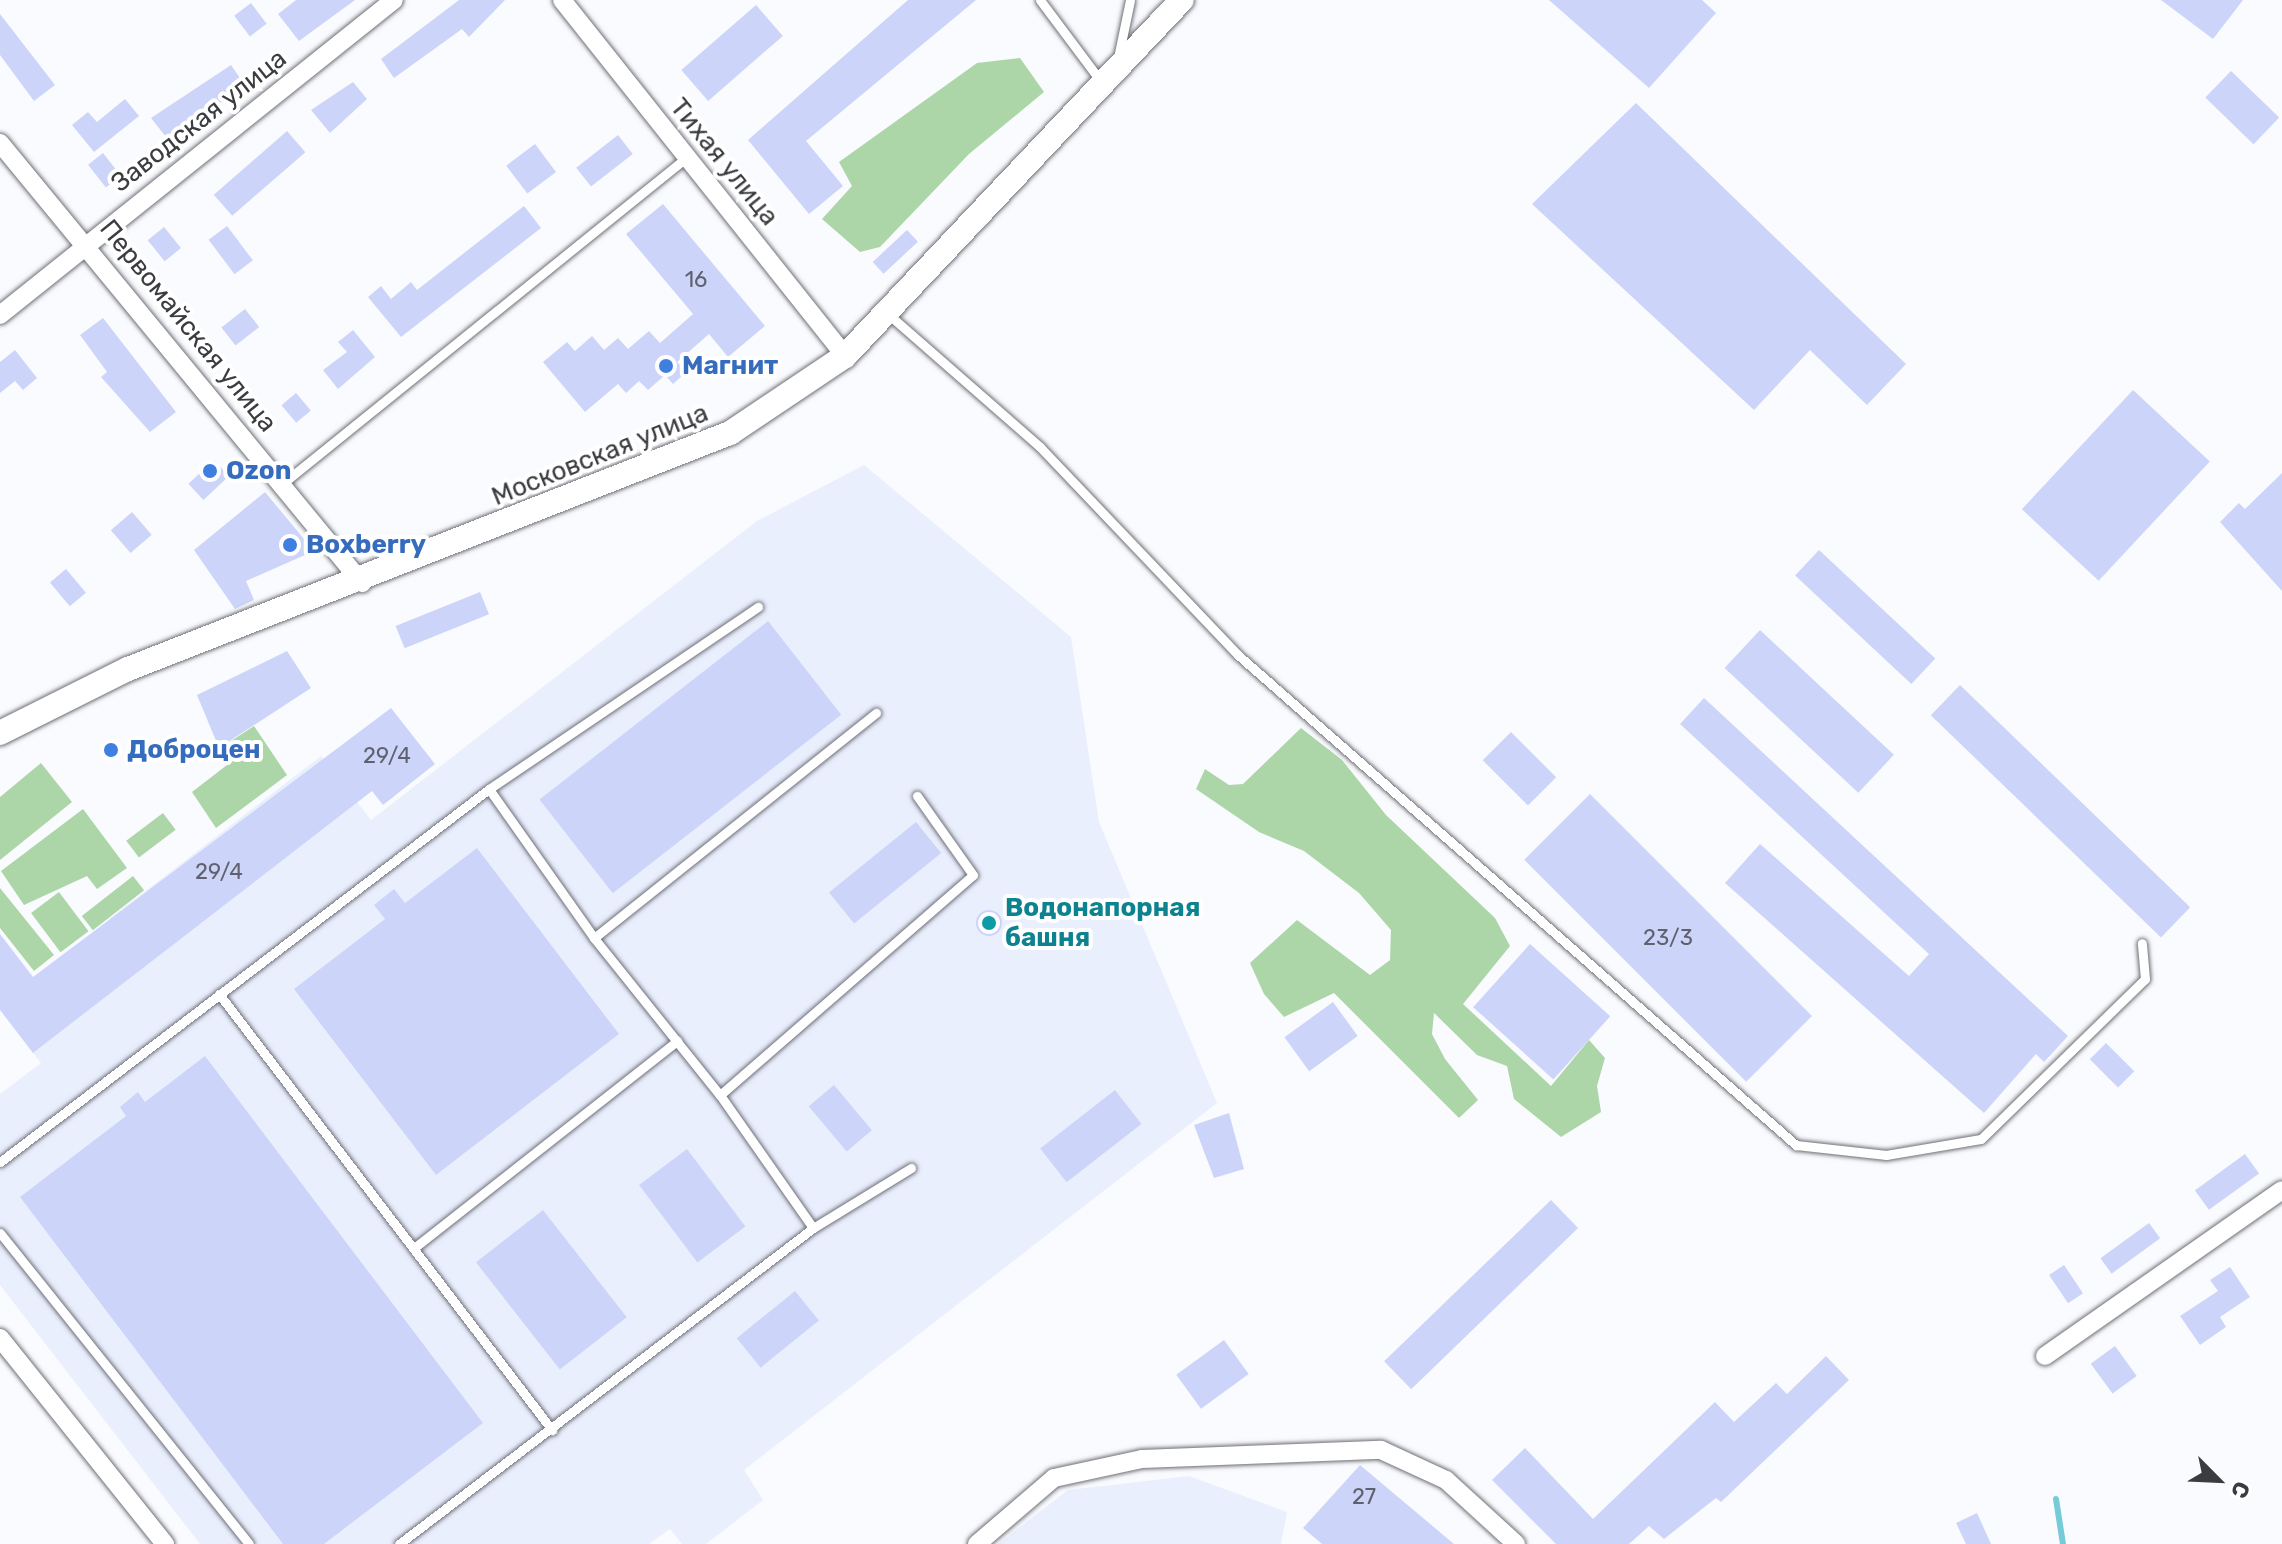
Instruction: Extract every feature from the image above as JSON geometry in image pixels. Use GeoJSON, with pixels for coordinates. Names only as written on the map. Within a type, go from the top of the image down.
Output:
{"type":"FeatureCollection","features":[{"type":"Feature","properties":{"kind":"street","name":"Заводская улица"},"geometry":{"type":"LineString","coordinates":[[0,315],[87,242],[394,0]]}},
{"type":"Feature","properties":{"kind":"street","name":"Тихая улица"},"geometry":{"type":"LineString","coordinates":[[562,0],[845,356]]}},
{"type":"Feature","properties":{"kind":"street","name":"Московская улица"},"geometry":{"type":"LineString","coordinates":[[0,733],[128,669],[362,583],[730,433],[845,356],[1109,80],[1173,2]]}},
{"type":"Feature","properties":{"kind":"street","name":"Первомайская улица"},"geometry":{"type":"LineString","coordinates":[[0,143],[87,242],[362,583]]}},
{"type":"Feature","properties":{"kind":"street"},"geometry":{"type":"LineString","coordinates":[[2045,1356],[2282,1190]]}},
{"type":"Feature","properties":{"kind":"street"},"geometry":{"type":"LineString","coordinates":[[0,1338],[165,1544]]}},
{"type":"Feature","properties":{"kind":"street"},"geometry":{"type":"LineString","coordinates":[[977,1544],[1054,1478],[1142,1459],[1381,1450],[1446,1480],[1516,1544]]}},
{"type":"Feature","properties":{"kind":"lane"},"geometry":{"type":"LineString","coordinates":[[1040,0],[1109,80]]}},
{"type":"Feature","properties":{"kind":"lane"},"geometry":{"type":"LineString","coordinates":[[1109,80],[1130,0]]}},
{"type":"Feature","properties":{"kind":"lane"},"geometry":{"type":"LineString","coordinates":[[282,484],[687,157]]}},
{"type":"Feature","properties":{"kind":"lane"},"geometry":{"type":"LineString","coordinates":[[887,313],[1040,447],[1238,655],[1796,1145],[1886,1155],[1981,1139],[2145,979],[2142,943]]}},
{"type":"Feature","properties":{"kind":"lane"},"geometry":{"type":"LineString","coordinates":[[0,1162],[489,789],[758,607]]}},
{"type":"Feature","properties":{"kind":"lane"},"geometry":{"type":"LineString","coordinates":[[594,938],[876,713]]}},
{"type":"Feature","properties":{"kind":"lane"},"geometry":{"type":"LineString","coordinates":[[489,789],[594,938],[720,1095],[813,1228]]}},
{"type":"Feature","properties":{"kind":"lane"},"geometry":{"type":"LineString","coordinates":[[720,1095],[973,875],[917,796]]}},
{"type":"Feature","properties":{"kind":"lane"},"geometry":{"type":"LineString","coordinates":[[219,994],[552,1430]]}},
{"type":"Feature","properties":{"kind":"lane"},"geometry":{"type":"LineString","coordinates":[[414,1248],[677,1041]]}},
{"type":"Feature","properties":{"kind":"lane"},"geometry":{"type":"LineString","coordinates":[[399,1544],[813,1228],[911,1168]]}},
{"type":"Feature","properties":{"kind":"lane"},"geometry":{"type":"LineString","coordinates":[[0,1233],[249,1544]]}},
{"type":"Feature","properties":{"kind":"shaded area"},"geometry":{"type":"Polygon","coordinates":[[[864,465],[1071,637],[1099,822],[1217,1103],[744,1470],[763,1500],[706,1544],[682,1544],[670,1529],[649,1544],[200,1544],[0,1285],[0,1094],[41,1063],[33,1053],[145,966],[109,919],[321,756],[371,820],[757,521],[864,465]]]}},
{"type":"Feature","properties":{"kind":"shaded area"},"geometry":{"type":"Polygon","coordinates":[[[1189,1476],[1287,1512],[1281,1544],[998,1544],[1068,1490],[1189,1476]]]}},
{"type":"Feature","properties":{"kind":"green space"},"geometry":{"type":"Polygon","coordinates":[[[1020,58],[1044,92],[969,154],[880,247],[860,252],[822,219],[852,186],[839,162],[977,63],[1020,58]]]}},
{"type":"Feature","properties":{"kind":"green space"},"geometry":{"type":"Polygon","coordinates":[[[254,726],[287,775],[216,828],[192,792],[227,765],[219,749],[254,726]]]}},
{"type":"Feature","properties":{"kind":"green space"},"geometry":{"type":"Polygon","coordinates":[[[1301,728],[1342,760],[1386,815],[1495,918],[1510,946],[1463,1004],[1551,1086],[1589,1040],[1605,1058],[1597,1086],[1601,1112],[1561,1137],[1514,1099],[1507,1066],[1477,1055],[1434,1013],[1432,1034],[1445,1059],[1478,1100],[1459,1118],[1334,993],[1284,1017],[1264,994],[1250,963],[1297,920],[1370,975],[1390,960],[1391,930],[1359,893],[1304,851],[1259,832],[1196,789],[1205,769],[1229,785],[1243,784],[1301,728]]]}},
{"type":"Feature","properties":{"kind":"green space"},"geometry":{"type":"Polygon","coordinates":[[[41,763],[72,802],[0,860],[0,797],[41,763]]]}},
{"type":"Feature","properties":{"kind":"green space"},"geometry":{"type":"Polygon","coordinates":[[[83,809],[127,868],[97,889],[87,876],[24,905],[1,871],[83,809]]]}},
{"type":"Feature","properties":{"kind":"green space"},"geometry":{"type":"Polygon","coordinates":[[[163,813],[176,830],[139,857],[126,841],[163,813]]]}},
{"type":"Feature","properties":{"kind":"green space"},"geometry":{"type":"Polygon","coordinates":[[[133,876],[144,890],[93,930],[82,916],[133,876]]]}},
{"type":"Feature","properties":{"kind":"green space"},"geometry":{"type":"Polygon","coordinates":[[[0,888],[54,955],[34,971],[0,928],[0,888]]]}},
{"type":"Feature","properties":{"kind":"green space"},"geometry":{"type":"Polygon","coordinates":[[[59,892],[88,931],[61,952],[31,913],[59,892]]]}},
{"type":"Feature","properties":{"kind":"building"},"geometry":{"type":"Polygon","coordinates":[[[296,0],[355,0],[299,41],[278,14],[296,0]]]}},
{"type":"Feature","properties":{"kind":"building"},"geometry":{"type":"Polygon","coordinates":[[[459,0],[505,0],[469,37],[462,29],[394,78],[381,59],[459,0]]]}},
{"type":"Feature","properties":{"kind":"building"},"geometry":{"type":"Polygon","coordinates":[[[908,0],[976,0],[806,141],[843,186],[809,214],[748,140],[908,0]]]}},
{"type":"Feature","properties":{"kind":"building"},"geometry":{"type":"Polygon","coordinates":[[[1549,0],[1702,0],[1716,13],[1649,88],[1549,0]]]}},
{"type":"Feature","properties":{"kind":"building"},"geometry":{"type":"Polygon","coordinates":[[[2161,0],[2243,0],[2213,39],[2161,0]]]}},
{"type":"Feature","properties":{"kind":"building"},"geometry":{"type":"Polygon","coordinates":[[[251,3],[267,24],[250,36],[234,16],[251,3]]]}},
{"type":"Feature","properties":{"kind":"building"},"geometry":{"type":"Polygon","coordinates":[[[756,5],[783,36],[708,101],[681,70],[756,5]]]}},
{"type":"Feature","properties":{"kind":"building"},"geometry":{"type":"Polygon","coordinates":[[[0,14],[55,85],[34,101],[0,55],[0,14]]]}},
{"type":"Feature","properties":{"kind":"building"},"geometry":{"type":"Polygon","coordinates":[[[231,65],[244,84],[170,142],[151,118],[231,65]]]}},
{"type":"Feature","properties":{"kind":"building"},"geometry":{"type":"Polygon","coordinates":[[[2231,71],[2279,118],[2253,144],[2205,98],[2231,71]]]}},
{"type":"Feature","properties":{"kind":"building"},"geometry":{"type":"Polygon","coordinates":[[[353,82],[367,99],[330,133],[311,110],[353,82]]]}},
{"type":"Feature","properties":{"kind":"building"},"geometry":{"type":"Polygon","coordinates":[[[125,99],[139,116],[94,152],[72,125],[88,112],[97,122],[125,99]]]}},
{"type":"Feature","properties":{"kind":"building"},"geometry":{"type":"Polygon","coordinates":[[[1636,103],[1906,364],[1867,405],[1810,350],[1754,410],[1532,204],[1636,103]]]}},
{"type":"Feature","properties":{"kind":"building"},"geometry":{"type":"Polygon","coordinates":[[[287,131],[305,152],[232,216],[214,195],[287,131]]]}},
{"type":"Feature","properties":{"kind":"building"},"geometry":{"type":"Polygon","coordinates":[[[618,135],[633,154],[591,187],[576,168],[618,135]]]}},
{"type":"Feature","properties":{"kind":"building"},"geometry":{"type":"Polygon","coordinates":[[[535,144],[556,172],[527,194],[506,166],[535,144]]]}},
{"type":"Feature","properties":{"kind":"building"},"geometry":{"type":"Polygon","coordinates":[[[103,153],[121,176],[106,188],[88,165],[103,153]]]}},
{"type":"Feature","properties":{"kind":"building"},"geometry":{"type":"Polygon","coordinates":[[[663,204],[765,326],[728,357],[709,334],[677,362],[686,372],[673,384],[665,375],[648,390],[639,381],[626,393],[618,384],[585,412],[543,362],[567,342],[575,351],[592,336],[604,350],[618,338],[628,349],[649,331],[660,343],[693,314],[626,234],[663,204]]]}},
{"type":"Feature","properties":{"kind":"building"},"geometry":{"type":"Polygon","coordinates":[[[524,206],[541,228],[401,337],[368,297],[381,286],[391,299],[411,282],[417,290],[524,206]]]}},
{"type":"Feature","properties":{"kind":"building"},"geometry":{"type":"Polygon","coordinates":[[[227,226],[253,260],[235,274],[209,240],[227,226]]]}},
{"type":"Feature","properties":{"kind":"building"},"geometry":{"type":"Polygon","coordinates":[[[164,227],[181,248],[165,261],[148,240],[164,227]]]}},
{"type":"Feature","properties":{"kind":"building"},"geometry":{"type":"Polygon","coordinates":[[[907,230],[918,242],[884,274],[873,262],[907,230]]]}},
{"type":"Feature","properties":{"kind":"building"},"geometry":{"type":"Polygon","coordinates":[[[245,309],[259,327],[236,346],[221,327],[245,309]]]}},
{"type":"Feature","properties":{"kind":"building"},"geometry":{"type":"Polygon","coordinates":[[[103,318],[176,412],[150,432],[101,377],[107,372],[80,335],[103,318]]]}},
{"type":"Feature","properties":{"kind":"building"},"geometry":{"type":"Polygon","coordinates":[[[353,330],[375,357],[338,389],[323,370],[347,352],[338,342],[353,330]]]}},
{"type":"Feature","properties":{"kind":"building"},"geometry":{"type":"Polygon","coordinates":[[[15,350],[37,378],[23,390],[15,381],[0,393],[0,362],[15,350]]]}},
{"type":"Feature","properties":{"kind":"building"},"geometry":{"type":"Polygon","coordinates":[[[2133,390],[2210,462],[2099,581],[2022,509],[2133,390]]]}},
{"type":"Feature","properties":{"kind":"building"},"geometry":{"type":"Polygon","coordinates":[[[296,393],[311,411],[296,423],[281,405],[296,393]]]}},
{"type":"Feature","properties":{"kind":"building"},"geometry":{"type":"Polygon","coordinates":[[[214,460],[229,476],[203,500],[188,484],[214,460]]]}},
{"type":"Feature","properties":{"kind":"building"},"geometry":{"type":"Polygon","coordinates":[[[2282,473],[2282,591],[2220,522],[2239,503],[2245,509],[2282,473]]]}},
{"type":"Feature","properties":{"kind":"building"},"geometry":{"type":"Polygon","coordinates":[[[265,492],[314,551],[246,581],[254,600],[235,609],[194,550],[265,492]]]}},
{"type":"Feature","properties":{"kind":"building"},"geometry":{"type":"Polygon","coordinates":[[[132,512],[152,535],[131,553],[111,530],[132,512]]]}},
{"type":"Feature","properties":{"kind":"building"},"geometry":{"type":"Polygon","coordinates":[[[1819,550],[1935,658],[1911,684],[1795,576],[1819,550]]]}},
{"type":"Feature","properties":{"kind":"building"},"geometry":{"type":"Polygon","coordinates":[[[66,569],[86,593],[70,606],[50,582],[66,569]]]}},
{"type":"Feature","properties":{"kind":"building"},"geometry":{"type":"Polygon","coordinates":[[[480,592],[489,614],[405,648],[396,626],[480,592]]]}},
{"type":"Feature","properties":{"kind":"building"},"geometry":{"type":"Polygon","coordinates":[[[768,621],[841,715],[613,893],[539,800],[768,621]]]}},
{"type":"Feature","properties":{"kind":"building"},"geometry":{"type":"Polygon","coordinates":[[[1760,630],[1894,755],[1858,793],[1725,668],[1760,630]]]}},
{"type":"Feature","properties":{"kind":"building"},"geometry":{"type":"Polygon","coordinates":[[[287,651],[311,688],[219,748],[197,695],[287,651]]]}},
{"type":"Feature","properties":{"kind":"building"},"geometry":{"type":"Polygon","coordinates":[[[1960,685],[2190,907],[2161,938],[1931,715],[1960,685]]]}},
{"type":"Feature","properties":{"kind":"building"},"geometry":{"type":"Polygon","coordinates":[[[1704,698],[2068,1036],[2044,1062],[2036,1054],[1984,1113],[1725,883],[1760,844],[1909,976],[1929,954],[1680,724],[1704,698]]]}},
{"type":"Feature","properties":{"kind":"building"},"geometry":{"type":"Polygon","coordinates":[[[391,708],[435,764],[383,805],[372,791],[33,1053],[0,1010],[0,934],[33,977],[391,708]]]}},
{"type":"Feature","properties":{"kind":"building"},"geometry":{"type":"Polygon","coordinates":[[[1511,732],[1556,777],[1528,806],[1483,760],[1511,732]]]}},
{"type":"Feature","properties":{"kind":"building"},"geometry":{"type":"Polygon","coordinates":[[[1590,794],[1812,1016],[1746,1082],[1524,860],[1590,794]]]}},
{"type":"Feature","properties":{"kind":"building"},"geometry":{"type":"Polygon","coordinates":[[[916,822],[941,853],[854,924],[829,892],[916,822]]]}},
{"type":"Feature","properties":{"kind":"building"},"geometry":{"type":"Polygon","coordinates":[[[477,848],[619,1034],[436,1175],[294,989],[385,919],[374,905],[394,889],[405,903],[477,848]]]}},
{"type":"Feature","properties":{"kind":"building","name":"Водонапорная башня"},"geometry":{"type":"Polygon","coordinates":[[[989,910],[998,914],[1002,923],[998,932],[989,936],[980,932],[976,923],[980,914],[989,910]]]}},
{"type":"Feature","properties":{"kind":"building"},"geometry":{"type":"Polygon","coordinates":[[[1530,944],[1610,1016],[1553,1079],[1473,1007],[1530,944]]]}},
{"type":"Feature","properties":{"kind":"building"},"geometry":{"type":"Polygon","coordinates":[[[1333,1002],[1358,1036],[1309,1071],[1284,1037],[1333,1002]]]}},
{"type":"Feature","properties":{"kind":"building"},"geometry":{"type":"Polygon","coordinates":[[[2106,1043],[2134,1071],[2118,1088],[2090,1059],[2106,1043]]]}},
{"type":"Feature","properties":{"kind":"building"},"geometry":{"type":"Polygon","coordinates":[[[205,1056],[483,1423],[324,1544],[283,1544],[20,1197],[126,1116],[120,1107],[138,1092],[145,1102],[205,1056]]]}},
{"type":"Feature","properties":{"kind":"building"},"geometry":{"type":"Polygon","coordinates":[[[834,1085],[872,1130],[847,1151],[809,1106],[834,1085]]]}},
{"type":"Feature","properties":{"kind":"building"},"geometry":{"type":"Polygon","coordinates":[[[1115,1090],[1141,1124],[1067,1182],[1040,1148],[1115,1090]]]}},
{"type":"Feature","properties":{"kind":"building"},"geometry":{"type":"Polygon","coordinates":[[[1229,1113],[1244,1169],[1214,1178],[1194,1125],[1229,1113]]]}},
{"type":"Feature","properties":{"kind":"building"},"geometry":{"type":"Polygon","coordinates":[[[687,1149],[745,1226],[697,1263],[639,1185],[687,1149]]]}},
{"type":"Feature","properties":{"kind":"building"},"geometry":{"type":"Polygon","coordinates":[[[2245,1154],[2259,1173],[2209,1210],[2195,1190],[2245,1154]]]}},
{"type":"Feature","properties":{"kind":"building"},"geometry":{"type":"Polygon","coordinates":[[[1551,1200],[1578,1228],[1411,1389],[1384,1361],[1551,1200]]]}},
{"type":"Feature","properties":{"kind":"building"},"geometry":{"type":"Polygon","coordinates":[[[543,1210],[627,1317],[560,1370],[476,1262],[543,1210]]]}},
{"type":"Feature","properties":{"kind":"building"},"geometry":{"type":"Polygon","coordinates":[[[2149,1223],[2160,1238],[2112,1274],[2100,1258],[2149,1223]]]}},
{"type":"Feature","properties":{"kind":"building"},"geometry":{"type":"Polygon","coordinates":[[[2064,1265],[2083,1293],[2068,1303],[2049,1275],[2064,1265]]]}},
{"type":"Feature","properties":{"kind":"building"},"geometry":{"type":"Polygon","coordinates":[[[2230,1267],[2250,1297],[2220,1317],[2226,1327],[2200,1345],[2180,1316],[2218,1291],[2210,1280],[2230,1267]]]}},
{"type":"Feature","properties":{"kind":"building"},"geometry":{"type":"Polygon","coordinates":[[[795,1291],[819,1321],[761,1368],[737,1338],[795,1291]]]}},
{"type":"Feature","properties":{"kind":"building"},"geometry":{"type":"Polygon","coordinates":[[[1224,1340],[1249,1374],[1201,1409],[1176,1375],[1224,1340]]]}},
{"type":"Feature","properties":{"kind":"building"},"geometry":{"type":"Polygon","coordinates":[[[2115,1346],[2137,1376],[2112,1394],[2091,1364],[2115,1346]]]}},
{"type":"Feature","properties":{"kind":"building"},"geometry":{"type":"Polygon","coordinates":[[[1826,1356],[1849,1380],[1721,1502],[1716,1498],[1664,1539],[1649,1526],[1629,1544],[1556,1544],[1492,1480],[1525,1448],[1593,1519],[1715,1402],[1734,1422],[1776,1383],[1787,1394],[1826,1356]]]}},
{"type":"Feature","properties":{"kind":"building"},"geometry":{"type":"Polygon","coordinates":[[[1360,1465],[1454,1544],[1322,1544],[1303,1528],[1360,1465]]]}},
{"type":"Feature","properties":{"kind":"building"},"geometry":{"type":"Polygon","coordinates":[[[1977,1513],[1991,1544],[1966,1544],[1956,1523],[1977,1513]]]}},
{"type":"Feature","properties":{"kind":"waterway"},"geometry":{"type":"LineString","coordinates":[[2056,1499],[2063,1544]]}},
{"type":"Feature","properties":{"kind":"place","name":"Магнит"},"geometry":{"type":"Point","coordinates":[666,366]}},
{"type":"Feature","properties":{"kind":"place","name":"Ozon"},"geometry":{"type":"Point","coordinates":[210,471]}},
{"type":"Feature","properties":{"kind":"place","name":"Boxberry"},"geometry":{"type":"Point","coordinates":[290,545]}},
{"type":"Feature","properties":{"kind":"place","name":"Доброцен"},"geometry":{"type":"Point","coordinates":[111,750]}},
{"type":"Feature","properties":{"kind":"place","name":"Водонапорная башня"},"geometry":{"type":"Point","coordinates":[989,923]}}]}
